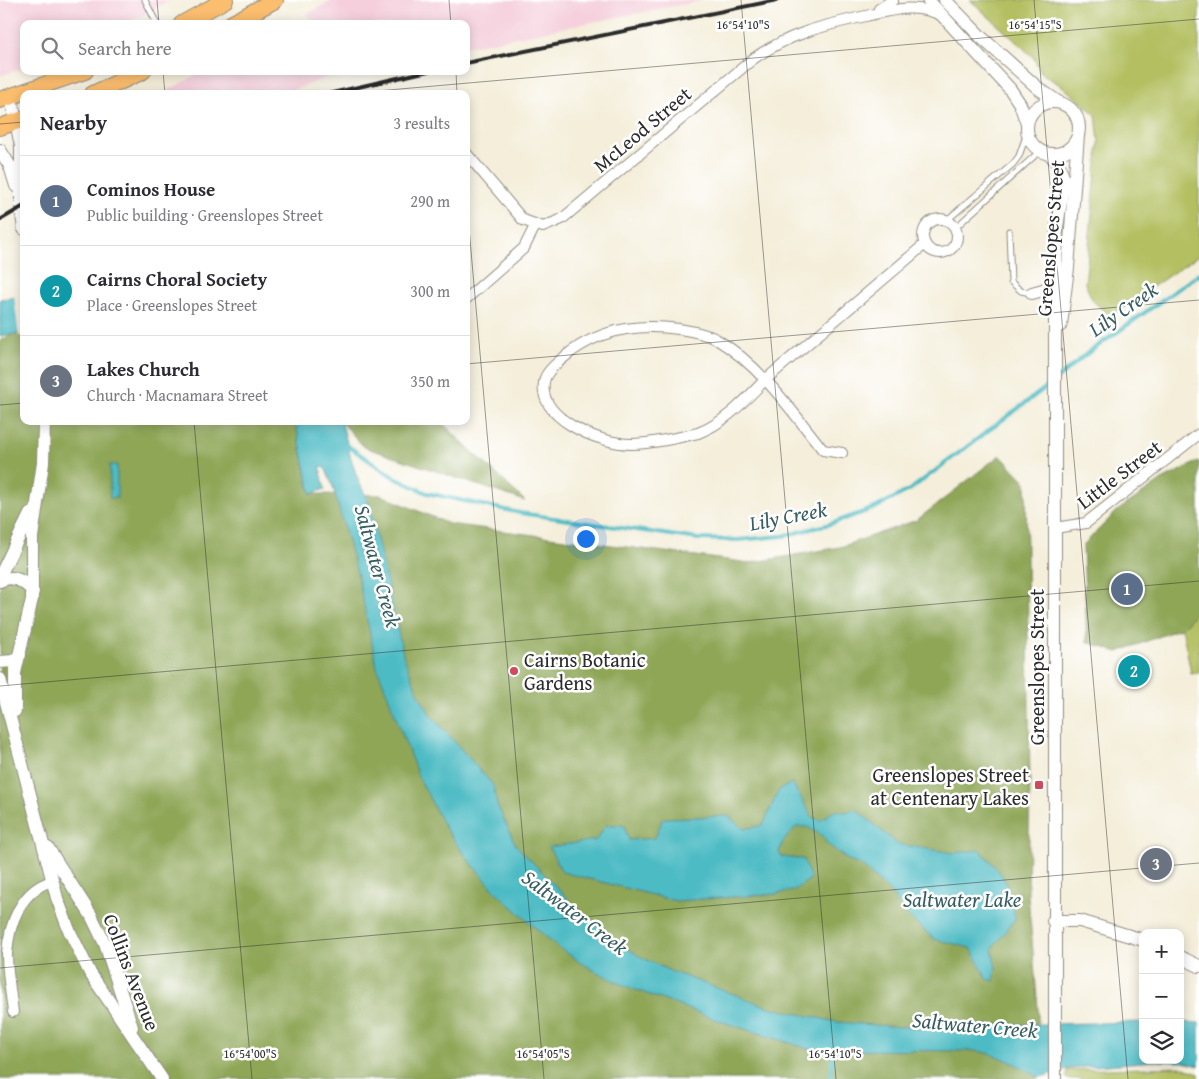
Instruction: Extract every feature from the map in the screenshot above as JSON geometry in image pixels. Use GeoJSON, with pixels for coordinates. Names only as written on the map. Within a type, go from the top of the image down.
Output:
{"type":"FeatureCollection","features":[{"type":"Feature","properties":{"kind":"highway"},"geometry":{"type":"LineString","coordinates":[[189,20],[226,0]]}},
{"type":"Feature","properties":{"kind":"highway"},"geometry":{"type":"LineString","coordinates":[[239,20],[275,0]]}},
{"type":"Feature","properties":{"kind":"highway"},"geometry":{"type":"LineString","coordinates":[[29,90],[73,75]]}},
{"type":"Feature","properties":{"kind":"highway"},"geometry":{"type":"LineString","coordinates":[[102,90],[134,75]]}},
{"type":"Feature","properties":{"kind":"highway"},"geometry":{"type":"LineString","coordinates":[[5,98],[20,93]]}},
{"type":"Feature","properties":{"kind":"highway"},"geometry":{"type":"LineString","coordinates":[[0,127],[20,120]]}},
{"type":"Feature","properties":{"kind":"street","name":"McLeod Street"},"geometry":{"type":"LineString","coordinates":[[864,16],[893,0]]}},
{"type":"Feature","properties":{"kind":"street"},"geometry":{"type":"LineString","coordinates":[[928,0],[1010,89],[1020,104],[1032,144],[1045,153],[1057,154],[1071,148],[1078,135],[1078,118],[1073,111],[1038,88],[981,37],[945,0]]}},
{"type":"Feature","properties":{"kind":"street","name":"McLeod Street"},"geometry":{"type":"LineString","coordinates":[[535,226],[543,227],[562,219],[752,59],[769,48],[813,28],[906,7],[927,10],[943,16]]}},
{"type":"Feature","properties":{"kind":"street"},"geometry":{"type":"LineString","coordinates":[[5,98],[20,120],[20,146]]}},
{"type":"Feature","properties":{"kind":"street"},"geometry":{"type":"LineString","coordinates":[[1027,128],[1030,116],[1042,104],[1058,102]]}},
{"type":"Feature","properties":{"kind":"street","name":"Greenslopes Street"},"geometry":{"type":"LineString","coordinates":[[1056,345],[1065,303],[1078,135]]}},
{"type":"Feature","properties":{"kind":"street"},"geometry":{"type":"LineString","coordinates":[[0,150],[13,173],[20,204]]}},
{"type":"Feature","properties":{"kind":"street","name":"Greenslopes Street"},"geometry":{"type":"LineString","coordinates":[[1045,153],[1059,165],[1064,180],[1058,217],[1056,283],[1056,785],[1053,920],[1055,1079]]}},
{"type":"Feature","properties":{"kind":"street"},"geometry":{"type":"LineString","coordinates":[[470,158],[523,220],[535,226],[524,248],[470,295]]}},
{"type":"Feature","properties":{"kind":"street"},"geometry":{"type":"LineString","coordinates":[[1032,293],[1044,290],[1056,283],[1072,203]]}},
{"type":"Feature","properties":{"kind":"street"},"geometry":{"type":"LineString","coordinates":[[936,219],[947,220],[955,228],[956,240],[954,245],[945,252],[933,251],[925,244],[923,233],[928,224],[936,219]]}},
{"type":"Feature","properties":{"kind":"street"},"geometry":{"type":"LineString","coordinates":[[842,453],[823,450],[765,380],[733,351],[714,338],[658,326],[636,327],[599,335],[566,355],[552,368],[545,378],[545,392],[550,408],[565,423],[592,436],[630,444],[676,438],[708,430],[742,404],[765,380],[925,244]]}},
{"type":"Feature","properties":{"kind":"street","name":"Collins Avenue"},"geometry":{"type":"LineString","coordinates":[[16,736],[14,693],[33,592],[32,537],[43,463],[44,425]]}},
{"type":"Feature","properties":{"kind":"street","name":"Little Street"},"geometry":{"type":"LineString","coordinates":[[1055,528],[1086,523],[1199,434]]}},
{"type":"Feature","properties":{"kind":"street","name":"Collins Avenue"},"geometry":{"type":"LineString","coordinates":[[0,576],[23,532],[37,496]]}},
{"type":"Feature","properties":{"kind":"street"},"geometry":{"type":"LineString","coordinates":[[0,581],[16,579],[24,582],[33,592]]}},
{"type":"Feature","properties":{"kind":"street"},"geometry":{"type":"LineString","coordinates":[[0,662],[13,661],[20,655]]}},
{"type":"Feature","properties":{"kind":"street","name":"Collins Avenue"},"geometry":{"type":"LineString","coordinates":[[0,679],[52,881],[69,930],[81,956],[113,1009],[162,1079]]}},
{"type":"Feature","properties":{"kind":"street","name":"Collins Avenue"},"geometry":{"type":"LineString","coordinates":[[40,835],[91,915],[106,944],[121,998],[140,1046]]}},
{"type":"Feature","properties":{"kind":"street"},"geometry":{"type":"LineString","coordinates":[[13,1012],[7,954],[16,912],[27,896],[40,884],[52,881]]}},
{"type":"Feature","properties":{"kind":"street"},"geometry":{"type":"LineString","coordinates":[[1053,920],[1080,921],[1139,939]]}},
{"type":"Feature","properties":{"kind":"street"},"geometry":{"type":"LineString","coordinates":[[1184,959],[1199,966]]}},
{"type":"Feature","properties":{"kind":"lane"},"geometry":{"type":"LineString","coordinates":[[145,0],[155,20]]}},
{"type":"Feature","properties":{"kind":"lane"},"geometry":{"type":"LineString","coordinates":[[947,220],[1019,156],[1027,128]]}},
{"type":"Feature","properties":{"kind":"lane"},"geometry":{"type":"LineString","coordinates":[[955,228],[1045,153]]}},
{"type":"Feature","properties":{"kind":"lane"},"geometry":{"type":"LineString","coordinates":[[1010,230],[1011,282],[1021,292],[1032,293]]}},
{"type":"Feature","properties":{"kind":"shaded area"},"geometry":{"type":"Polygon","coordinates":[[[0,0],[171,0],[134,20],[20,20],[20,69],[0,76],[0,0]]]}},
{"type":"Feature","properties":{"kind":"shaded area"},"geometry":{"type":"Polygon","coordinates":[[[332,0],[705,0],[470,46],[470,20],[312,20],[307,14],[332,0]]]}},
{"type":"Feature","properties":{"kind":"shaded area"},"geometry":{"type":"Polygon","coordinates":[[[196,75],[333,75],[294,90],[169,90],[196,75]]]}},
{"type":"Feature","properties":{"kind":"green space"},"geometry":{"type":"Polygon","coordinates":[[[970,0],[1199,0],[1199,255],[1110,316],[1093,301],[1085,284],[1099,143],[1096,115],[1062,86],[1042,74],[1033,57],[970,0]]]}},
{"type":"Feature","properties":{"kind":"green space","name":"Cairns Botanic Gardens"},"geometry":{"type":"Polygon","coordinates":[[[20,333],[20,425],[296,425],[311,494],[381,495],[449,524],[750,563],[840,547],[917,520],[1000,455],[1026,482],[1030,780],[1028,895],[1038,1008],[1038,1079],[0,1079],[0,341],[13,334],[20,333]]]}},
{"type":"Feature","properties":{"kind":"green space"},"geometry":{"type":"Polygon","coordinates":[[[345,425],[444,425],[525,501],[364,447],[345,425]]]}},
{"type":"Feature","properties":{"kind":"green space"},"geometry":{"type":"Polygon","coordinates":[[[1199,461],[1199,609],[1182,628],[1118,652],[1087,642],[1083,545],[1117,511],[1162,480],[1199,461]]]}},
{"type":"Feature","properties":{"kind":"green space"},"geometry":{"type":"Polygon","coordinates":[[[1199,609],[1199,673],[1191,673],[1182,628],[1199,609]]]}},
{"type":"Feature","properties":{"kind":"green space"},"geometry":{"type":"Polygon","coordinates":[[[1182,1067],[1199,1073],[1199,1079],[1067,1079],[1067,1070],[1182,1067]]]}},
{"type":"Feature","properties":{"kind":"water"},"geometry":{"type":"Polygon","coordinates":[[[20,296],[20,334],[0,336],[0,299],[20,296]]]}},
{"type":"Feature","properties":{"kind":"water","name":"Saltwater Creek"},"geometry":{"type":"Polygon","coordinates":[[[296,425],[342,425],[355,472],[368,499],[404,658],[418,693],[430,714],[493,785],[497,805],[516,845],[570,901],[606,934],[639,956],[670,971],[772,1008],[837,1022],[900,1027],[1139,1022],[1139,1062],[1071,1068],[1040,1077],[1002,1058],[977,1051],[812,1050],[723,1022],[625,986],[593,970],[559,948],[495,891],[467,858],[445,828],[418,776],[377,667],[357,573],[332,484],[325,468],[320,467],[325,489],[311,494],[296,425]]]}},
{"type":"Feature","properties":{"kind":"water"},"geometry":{"type":"Polygon","coordinates":[[[110,465],[117,465],[117,498],[110,498],[110,465]]]}},
{"type":"Feature","properties":{"kind":"water","name":"Saltwater Lake"},"geometry":{"type":"Polygon","coordinates":[[[792,783],[813,818],[820,820],[836,810],[845,812],[856,809],[897,844],[953,853],[980,850],[1005,881],[1011,897],[1015,919],[992,949],[996,968],[994,981],[987,979],[971,948],[934,939],[909,917],[890,892],[862,866],[849,861],[826,843],[824,837],[807,827],[796,827],[783,842],[779,852],[782,857],[803,859],[811,879],[793,891],[777,894],[676,901],[562,872],[549,847],[596,840],[606,825],[624,825],[629,840],[655,838],[663,818],[728,816],[744,829],[763,825],[779,790],[792,783]]]}},
{"type":"Feature","properties":{"kind":"water"},"geometry":{"type":"Polygon","coordinates":[[[1184,1022],[1199,1023],[1199,1066],[1184,1062],[1184,1022]]]}},
{"type":"Feature","properties":{"kind":"pier"},"geometry":{"type":"Polygon","coordinates":[[[20,294],[19,336],[14,295],[20,294]]]}},
{"type":"Feature","properties":{"kind":"waterway","name":"Lily Creek"},"geometry":{"type":"LineString","coordinates":[[1058,378],[1085,355],[1199,274]]}},
{"type":"Feature","properties":{"kind":"waterway","name":"Lily Creek"},"geometry":{"type":"LineString","coordinates":[[345,444],[395,478],[427,493],[520,513],[698,539],[738,540],[783,536],[830,524],[875,508],[911,489],[1053,382]]}},
{"type":"Feature","properties":{"kind":"waterway"},"geometry":{"type":"LineString","coordinates":[[831,1079],[833,1051]]}},
{"type":"Feature","properties":{"kind":"railway"},"geometry":{"type":"LineString","coordinates":[[470,62],[777,0]]}},
{"type":"Feature","properties":{"kind":"railway"},"geometry":{"type":"LineString","coordinates":[[345,90],[411,75]]}},
{"type":"Feature","properties":{"kind":"railway"},"geometry":{"type":"LineString","coordinates":[[0,220],[20,208]]}},
{"type":"Feature","properties":{"kind":"place","name":"Cominos House"},"geometry":{"type":"Point","coordinates":[1127,589]}},
{"type":"Feature","properties":{"kind":"place","name":"Cairns Botanic Gardens"},"geometry":{"type":"Point","coordinates":[514,671]}},
{"type":"Feature","properties":{"kind":"place","name":"Cairns Choral Society"},"geometry":{"type":"Point","coordinates":[1134,671]}},
{"type":"Feature","properties":{"kind":"place","name":"Greenslopes Street at Centenary Lakes"},"geometry":{"type":"Point","coordinates":[1039,785]}},
{"type":"Feature","properties":{"kind":"place","name":"Lakes Church"},"geometry":{"type":"Point","coordinates":[1156,864]}}]}
